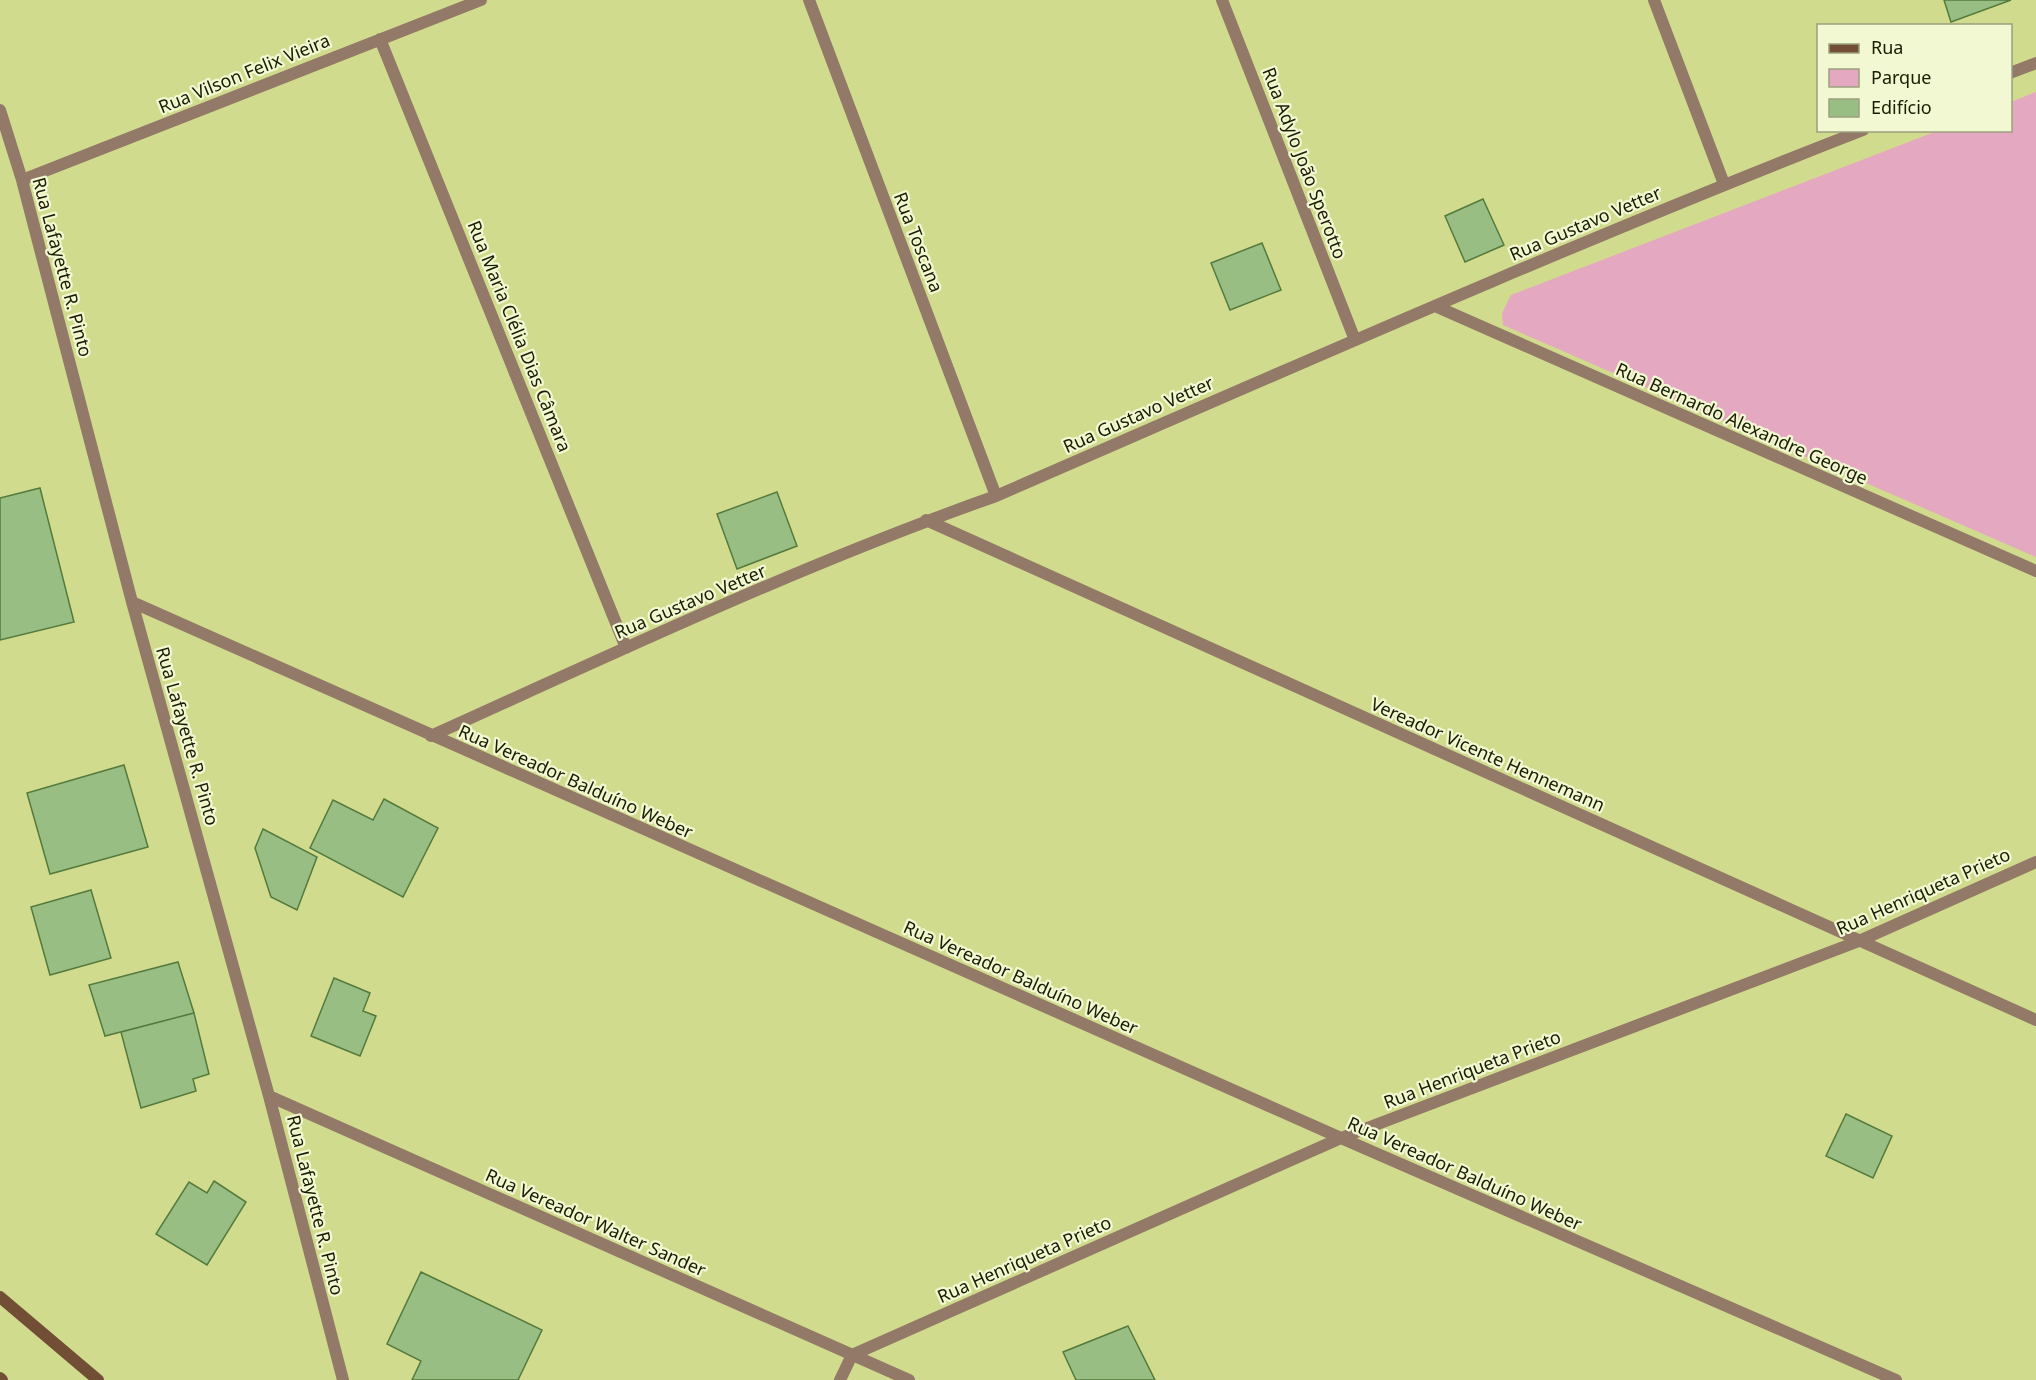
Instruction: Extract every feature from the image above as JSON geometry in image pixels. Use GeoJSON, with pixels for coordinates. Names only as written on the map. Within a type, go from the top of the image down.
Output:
{"type":"FeatureCollection","features":[{"type":"Feature","properties":{"kind":"main road"},"geometry":{"type":"LineString","coordinates":[[0,1297],[98,1380]]}},
{"type":"Feature","properties":{"kind":"street","name":"Rua Vilson Felix Vieira"},"geometry":{"type":"LineString","coordinates":[[22,180],[481,0]]}},
{"type":"Feature","properties":{"kind":"street","name":"Rua Toscana"},"geometry":{"type":"LineString","coordinates":[[809,0],[996,496]]}},
{"type":"Feature","properties":{"kind":"street","name":"Rua Adylo João Sperotto"},"geometry":{"type":"LineString","coordinates":[[1222,0],[1355,340]]}},
{"type":"Feature","properties":{"kind":"street"},"geometry":{"type":"LineString","coordinates":[[1654,0],[1724,184]]}},
{"type":"Feature","properties":{"kind":"street","name":"Rua Maria Clélia Dias Câmara"},"geometry":{"type":"LineString","coordinates":[[380,39],[626,648]]}},
{"type":"Feature","properties":{"kind":"street"},"geometry":{"type":"LineString","coordinates":[[2012,72],[2036,63]]}},
{"type":"Feature","properties":{"kind":"street","name":"Rua Lafayette R. Pinto"},"geometry":{"type":"LineString","coordinates":[[0,110],[22,180],[132,602],[269,1096],[340,1378]]}},
{"type":"Feature","properties":{"kind":"street","name":"Rua Gustavo Vetter"},"geometry":{"type":"LineString","coordinates":[[430,736],[626,648],[926,520],[996,496],[1435,306],[1724,184],[1858,132]]}},
{"type":"Feature","properties":{"kind":"street","name":"Rua Bernardo Alexandre George"},"geometry":{"type":"LineString","coordinates":[[1435,306],[2036,571]]}},
{"type":"Feature","properties":{"kind":"street","name":"Vereador Vicente Hennemann"},"geometry":{"type":"LineString","coordinates":[[926,520],[2036,1020]]}},
{"type":"Feature","properties":{"kind":"street","name":"Rua Vereador Balduíno Weber"},"geometry":{"type":"LineString","coordinates":[[132,602],[1341,1138],[1896,1380]]}},
{"type":"Feature","properties":{"kind":"street","name":"Rua Henriqueta Prieto"},"geometry":{"type":"LineString","coordinates":[[852,1355],[1341,1138],[1859,941],[2036,862]]}},
{"type":"Feature","properties":{"kind":"street","name":"Rua Vereador Walter Sander"},"geometry":{"type":"LineString","coordinates":[[269,1096],[909,1380]]}},
{"type":"Feature","properties":{"kind":"street"},"geometry":{"type":"LineString","coordinates":[[840,1380],[852,1355]]}},
{"type":"Feature","properties":{"kind":"green space"},"geometry":{"type":"Polygon","coordinates":[[[2036,92],[2036,557],[1503,325],[1502,313],[1511,295],[1934,132],[2012,132],[2012,102],[2036,92]]]}},
{"type":"Feature","properties":{"kind":"building"},"geometry":{"type":"Polygon","coordinates":[[[1944,0],[2011,0],[1951,22],[1944,0]]]}},
{"type":"Feature","properties":{"kind":"building"},"geometry":{"type":"Polygon","coordinates":[[[1483,199],[1504,245],[1465,262],[1445,216],[1483,199]]]}},
{"type":"Feature","properties":{"kind":"building"},"geometry":{"type":"Polygon","coordinates":[[[1262,243],[1281,290],[1230,310],[1211,263],[1262,243]]]}},
{"type":"Feature","properties":{"kind":"building"},"geometry":{"type":"Polygon","coordinates":[[[40,488],[74,622],[0,640],[0,498],[40,488]]]}},
{"type":"Feature","properties":{"kind":"building"},"geometry":{"type":"Polygon","coordinates":[[[777,492],[797,546],[737,569],[717,514],[777,492]]]}},
{"type":"Feature","properties":{"kind":"building"},"geometry":{"type":"Polygon","coordinates":[[[124,765],[148,847],[50,874],[27,793],[124,765]]]}},
{"type":"Feature","properties":{"kind":"building"},"geometry":{"type":"Polygon","coordinates":[[[384,799],[438,828],[403,897],[310,848],[333,800],[373,820],[384,799]]]}},
{"type":"Feature","properties":{"kind":"building"},"geometry":{"type":"Polygon","coordinates":[[[263,829],[317,857],[297,910],[271,897],[255,848],[263,829]]]}},
{"type":"Feature","properties":{"kind":"building"},"geometry":{"type":"Polygon","coordinates":[[[91,890],[111,958],[50,975],[31,907],[91,890]]]}},
{"type":"Feature","properties":{"kind":"building"},"geometry":{"type":"Polygon","coordinates":[[[178,962],[194,1013],[105,1036],[89,985],[178,962]]]}},
{"type":"Feature","properties":{"kind":"building"},"geometry":{"type":"Polygon","coordinates":[[[334,978],[370,993],[363,1011],[376,1016],[360,1056],[311,1036],[334,978]]]}},
{"type":"Feature","properties":{"kind":"building"},"geometry":{"type":"Polygon","coordinates":[[[194,1013],[209,1074],[193,1079],[196,1091],[141,1108],[121,1032],[194,1013]]]}},
{"type":"Feature","properties":{"kind":"building"},"geometry":{"type":"Polygon","coordinates":[[[1846,1114],[1892,1136],[1873,1178],[1826,1156],[1846,1114]]]}},
{"type":"Feature","properties":{"kind":"building"},"geometry":{"type":"Polygon","coordinates":[[[214,1181],[246,1202],[207,1265],[156,1234],[189,1182],[207,1193],[214,1181]]]}},
{"type":"Feature","properties":{"kind":"building"},"geometry":{"type":"Polygon","coordinates":[[[421,1272],[542,1330],[518,1380],[412,1380],[421,1361],[387,1344],[421,1272]]]}},
{"type":"Feature","properties":{"kind":"building"},"geometry":{"type":"Polygon","coordinates":[[[1128,1326],[1155,1380],[1076,1380],[1063,1352],[1128,1326]]]}}]}
